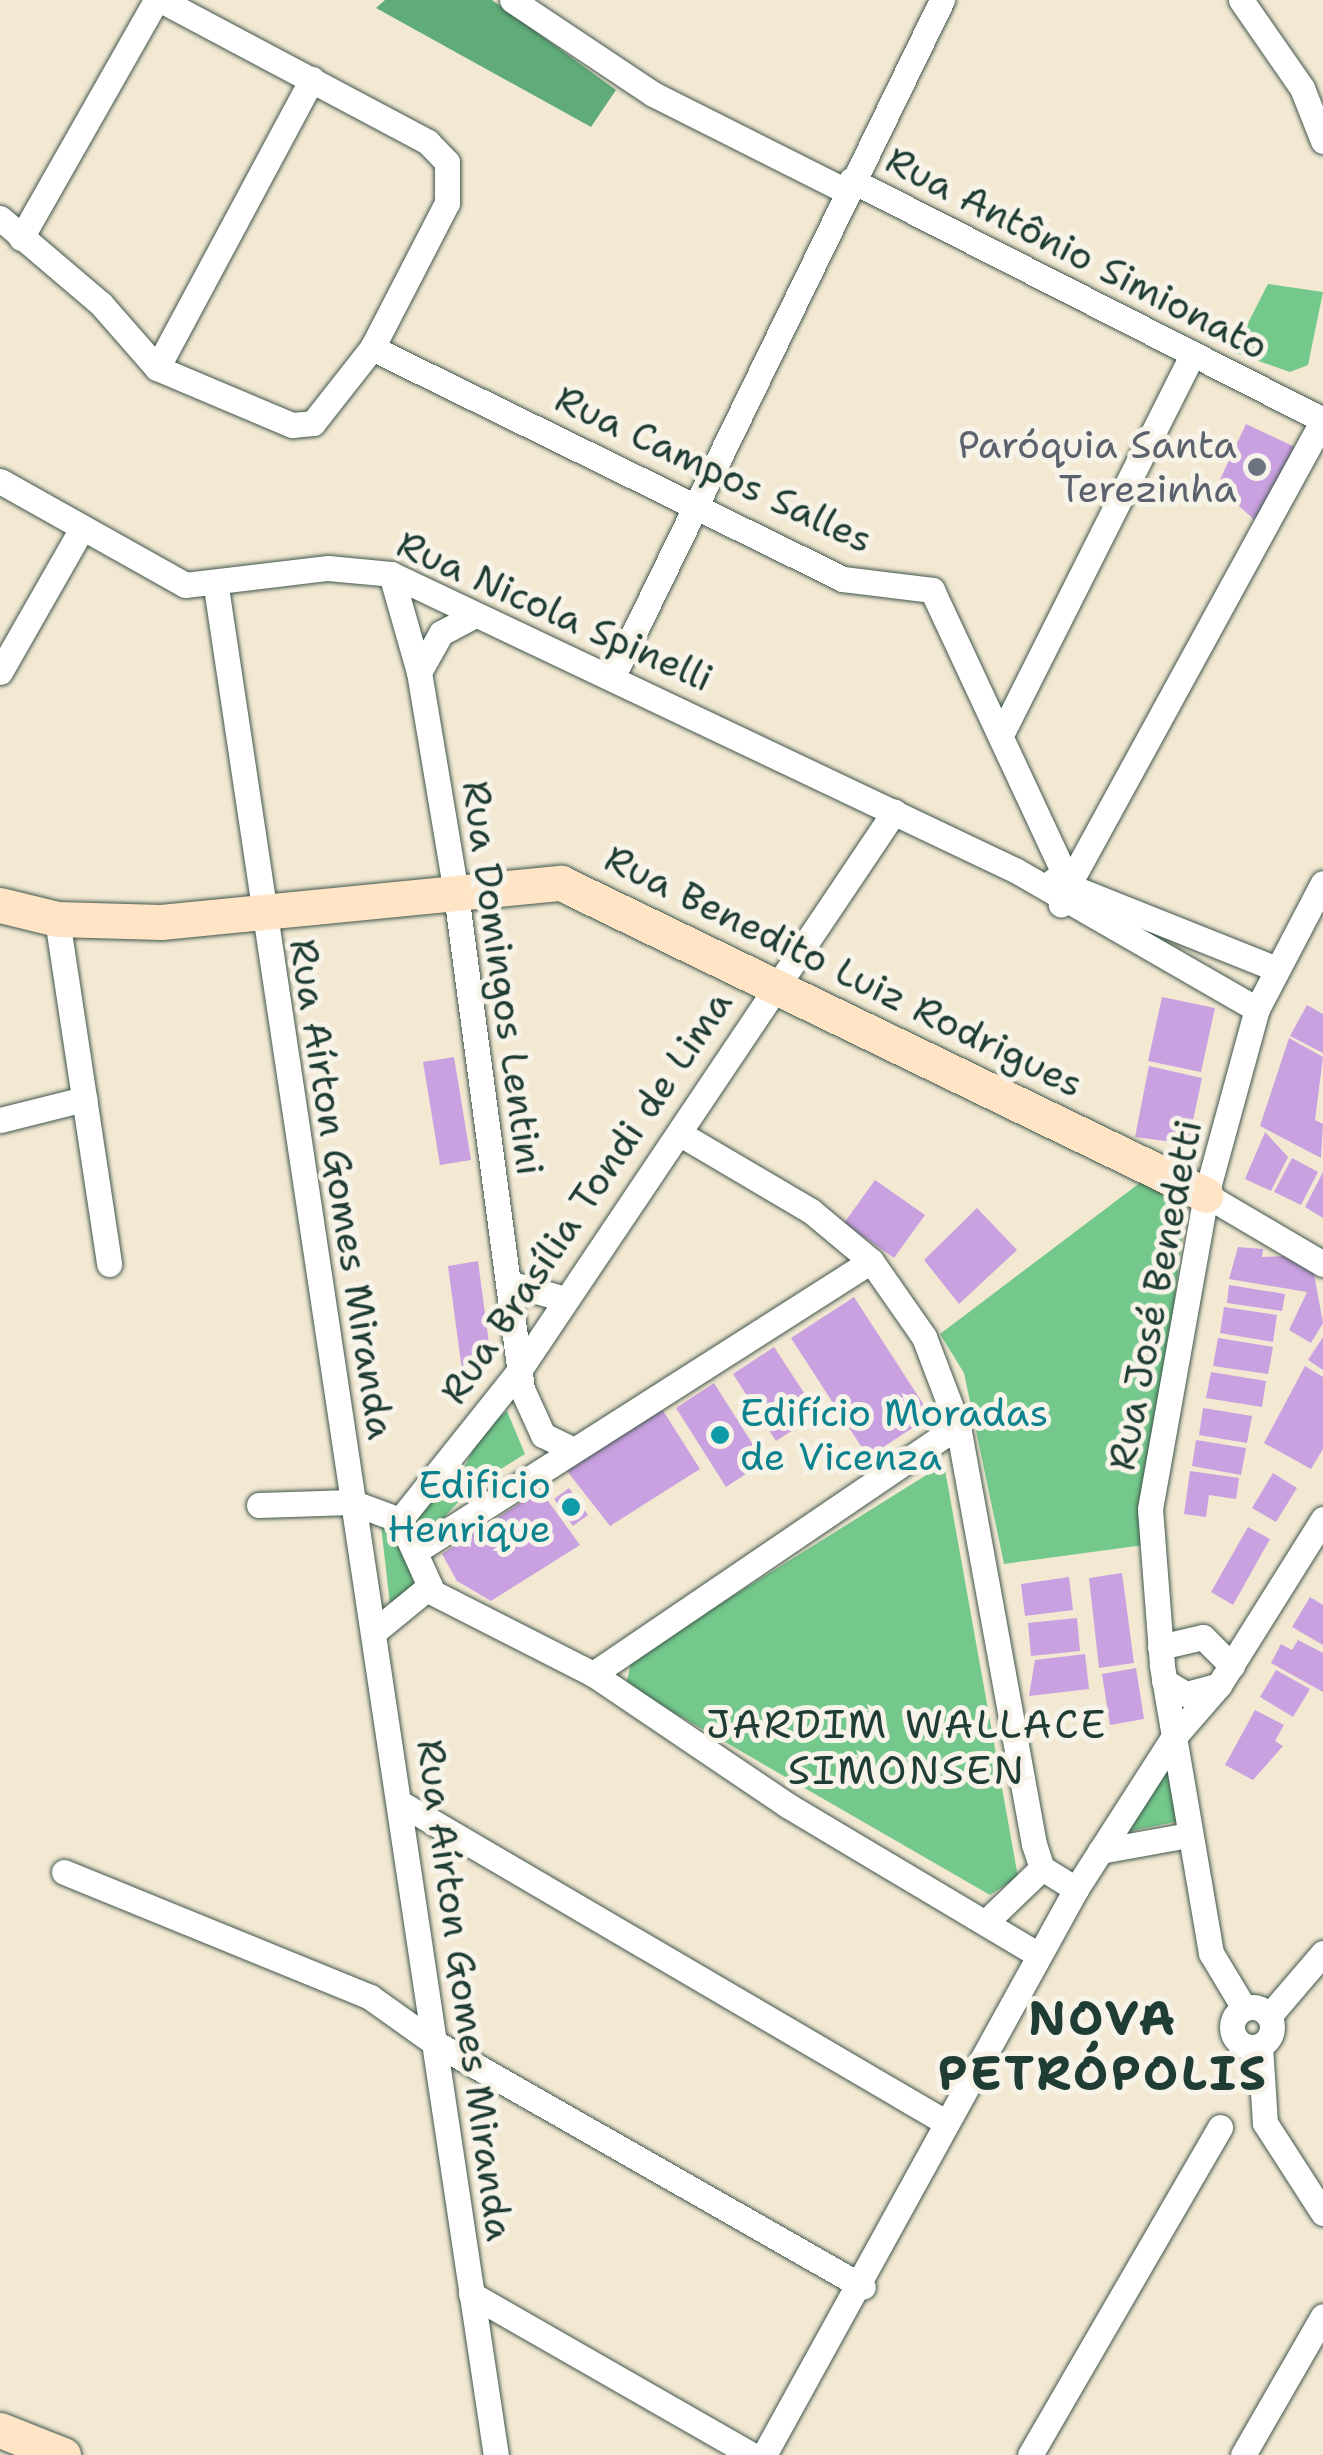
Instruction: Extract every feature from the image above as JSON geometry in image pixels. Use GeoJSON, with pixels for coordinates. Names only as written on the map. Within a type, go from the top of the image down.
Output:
{"type":"FeatureCollection","features":[{"type":"Feature","properties":{"kind":"street"},"geometry":{"type":"LineString","coordinates":[[0,218],[21,238],[102,304],[158,368],[292,425],[313,424],[372,348],[447,203],[450,175],[428,142],[159,0],[21,238]]}},
{"type":"Feature","properties":{"kind":"street","name":"Rua Antônio Simionato"},"geometry":{"type":"LineString","coordinates":[[512,0],[653,94],[849,185],[1323,420]]}},
{"type":"Feature","properties":{"kind":"street"},"geometry":{"type":"LineString","coordinates":[[1241,0],[1302,88],[1323,141]]}},
{"type":"Feature","properties":{"kind":"street"},"geometry":{"type":"LineString","coordinates":[[614,674],[849,185],[930,4]]}},
{"type":"Feature","properties":{"kind":"street"},"geometry":{"type":"LineString","coordinates":[[158,368],[312,79]]}},
{"type":"Feature","properties":{"kind":"street","name":"Rua Campos Salles"},"geometry":{"type":"LineString","coordinates":[[372,348],[694,502],[842,579],[932,590],[1004,730],[1065,894]]}},
{"type":"Feature","properties":{"kind":"street"},"geometry":{"type":"LineString","coordinates":[[1004,730],[1192,354]]}},
{"type":"Feature","properties":{"kind":"street"},"geometry":{"type":"LineString","coordinates":[[1065,894],[1323,420]]}},
{"type":"Feature","properties":{"kind":"street","name":"Rua Nicola Spinelli"},"geometry":{"type":"LineString","coordinates":[[0,482],[168,581],[216,587],[328,568],[391,574],[475,615],[614,674],[1065,894],[1257,1010]]}},
{"type":"Feature","properties":{"kind":"street"},"geometry":{"type":"LineString","coordinates":[[0,672],[80,530]]}},
{"type":"Feature","properties":{"kind":"street","name":"Rua Domingos Lentini"},"geometry":{"type":"LineString","coordinates":[[391,574],[420,672],[456,894],[518,1372],[536,1426],[574,1450]]}},
{"type":"Feature","properties":{"kind":"street","name":"Rua Aírton Gomes Miranda"},"geometry":{"type":"LineString","coordinates":[[216,587],[351,1502],[402,1804],[432,2041],[496,2455]]}},
{"type":"Feature","properties":{"kind":"street"},"geometry":{"type":"LineString","coordinates":[[420,672],[440,633],[475,615]]}},
{"type":"Feature","properties":{"kind":"street","name":"Rua Brasília Tondi de Lima"},"geometry":{"type":"LineString","coordinates":[[400,1520],[518,1372],[565,1299],[682,1136],[774,986],[894,812]]}},
{"type":"Feature","properties":{"kind":"street","name":"Rua José Benedetti"},"geometry":{"type":"LineString","coordinates":[[1260,2046],[1233,2036],[1244,2008],[1211,1954],[1164,1681],[1150,1509],[1206,1195],[1257,1010],[1323,884]]}},
{"type":"Feature","properties":{"kind":"street","name":"Rua Benedito Luiz Rodrigues"},"geometry":{"type":"LineString","coordinates":[[0,905],[56,919],[262,915],[456,894],[576,887],[1206,1195],[1323,1264]]}},
{"type":"Feature","properties":{"kind":"street","name":"Rua Nicola Spinelli"},"geometry":{"type":"LineString","coordinates":[[1065,894],[1277,969]]}},
{"type":"Feature","properties":{"kind":"street"},"geometry":{"type":"LineString","coordinates":[[56,919],[108,1264]]}},
{"type":"Feature","properties":{"kind":"street"},"geometry":{"type":"LineString","coordinates":[[0,1120],[84,1099]]}},
{"type":"Feature","properties":{"kind":"street"},"geometry":{"type":"LineString","coordinates":[[682,1136],[811,1212],[871,1261],[924,1337],[958,1426],[1042,1868],[1076,1889]]}},
{"type":"Feature","properties":{"kind":"street"},"geometry":{"type":"LineString","coordinates":[[419,1549],[871,1261]]}},
{"type":"Feature","properties":{"kind":"street"},"geometry":{"type":"LineString","coordinates":[[508,1283],[565,1299]]}},
{"type":"Feature","properties":{"kind":"street"},"geometry":{"type":"LineString","coordinates":[[593,1674],[958,1426]]}},
{"type":"Feature","properties":{"kind":"street"},"geometry":{"type":"LineString","coordinates":[[259,1505],[351,1502],[400,1520],[419,1549],[428,1590]]}},
{"type":"Feature","properties":{"kind":"street"},"geometry":{"type":"LineString","coordinates":[[764,2455],[863,2287],[945,2122],[1076,1889],[1173,1738],[1225,1676],[1323,1519]]}},
{"type":"Feature","properties":{"kind":"street"},"geometry":{"type":"LineString","coordinates":[[428,1590],[593,1674],[786,1805],[988,1920],[1038,1954]]}},
{"type":"Feature","properties":{"kind":"street"},"geometry":{"type":"LineString","coordinates":[[375,1630],[428,1590]]}},
{"type":"Feature","properties":{"kind":"street"},"geometry":{"type":"LineString","coordinates":[[1160,1647],[1203,1636],[1225,1676]]}},
{"type":"Feature","properties":{"kind":"street"},"geometry":{"type":"LineString","coordinates":[[1164,1681],[1186,1694],[1225,1676]]}},
{"type":"Feature","properties":{"kind":"street"},"geometry":{"type":"LineString","coordinates":[[402,1804],[945,2122]]}},
{"type":"Feature","properties":{"kind":"street"},"geometry":{"type":"LineString","coordinates":[[1100,1851],[1189,1835]]}},
{"type":"Feature","properties":{"kind":"street"},"geometry":{"type":"LineString","coordinates":[[988,1920],[1042,1868]]}},
{"type":"Feature","properties":{"kind":"street"},"geometry":{"type":"LineString","coordinates":[[64,1872],[347,1984],[432,2041],[863,2287]]}},
{"type":"Feature","properties":{"kind":"street"},"geometry":{"type":"LineString","coordinates":[[1323,1953],[1269,2016],[1260,2046],[1266,2123],[1323,2213]]}},
{"type":"Feature","properties":{"kind":"street"},"geometry":{"type":"LineString","coordinates":[[1244,2008],[1269,2016]]}},
{"type":"Feature","properties":{"kind":"street"},"geometry":{"type":"LineString","coordinates":[[1030,2455],[1220,2127]]}},
{"type":"Feature","properties":{"kind":"street"},"geometry":{"type":"LineString","coordinates":[[471,2294],[752,2455]]}},
{"type":"Feature","properties":{"kind":"street"},"geometry":{"type":"LineString","coordinates":[[1242,2455],[1323,2316]]}},
{"type":"Feature","properties":{"kind":"street"},"geometry":{"type":"LineString","coordinates":[[0,2430],[63,2455]]}},
{"type":"Feature","properties":{"kind":"green space"},"geometry":{"type":"Polygon","coordinates":[[[385,0],[492,0],[616,90],[591,127],[376,8],[385,0]]]}},
{"type":"Feature","properties":{"kind":"green space"},"geometry":{"type":"Polygon","coordinates":[[[1268,284],[1323,292],[1308,365],[1290,372],[1233,352],[1268,284]]]}},
{"type":"Feature","properties":{"kind":"green space"},"geometry":{"type":"Polygon","coordinates":[[[1145,1179],[1187,1200],[1144,1545],[1004,1564],[964,1373],[940,1334],[1145,1179]]]}},
{"type":"Feature","properties":{"kind":"green space"},"geometry":{"type":"Polygon","coordinates":[[[507,1411],[525,1454],[472,1487],[428,1535],[411,1516],[464,1468],[483,1430],[507,1411]]]}},
{"type":"Feature","properties":{"kind":"green space"},"geometry":{"type":"Polygon","coordinates":[[[944,1464],[1018,1877],[990,1895],[626,1685],[632,1659],[944,1464]]]}},
{"type":"Feature","properties":{"kind":"green space"},"geometry":{"type":"Polygon","coordinates":[[[381,1526],[397,1526],[415,1589],[390,1604],[381,1526]]]}},
{"type":"Feature","properties":{"kind":"green space"},"geometry":{"type":"Polygon","coordinates":[[[1164,1757],[1180,1821],[1115,1834],[1164,1757]]]}},
{"type":"Feature","properties":{"kind":"building","name":"Paróquia Santa Terezinha"},"geometry":{"type":"Polygon","coordinates":[[[1246,424],[1297,448],[1259,524],[1217,486],[1246,424]]]}},
{"type":"Feature","properties":{"kind":"building"},"geometry":{"type":"Polygon","coordinates":[[[1162,997],[1215,1008],[1201,1072],[1148,1061],[1162,997]]]}},
{"type":"Feature","properties":{"kind":"building"},"geometry":{"type":"Polygon","coordinates":[[[1307,1005],[1323,1014],[1323,1053],[1290,1036],[1307,1005]]]}},
{"type":"Feature","properties":{"kind":"building"},"geometry":{"type":"Polygon","coordinates":[[[1289,1038],[1323,1057],[1315,1120],[1323,1124],[1321,1158],[1260,1126],[1289,1038]]]}},
{"type":"Feature","properties":{"kind":"building"},"geometry":{"type":"Polygon","coordinates":[[[454,1057],[471,1160],[440,1165],[423,1062],[454,1057]]]}},
{"type":"Feature","properties":{"kind":"building"},"geometry":{"type":"Polygon","coordinates":[[[1149,1066],[1202,1078],[1188,1144],[1135,1137],[1149,1066]]]}},
{"type":"Feature","properties":{"kind":"building"},"geometry":{"type":"Polygon","coordinates":[[[1265,1132],[1288,1157],[1271,1191],[1245,1179],[1265,1132]]]}},
{"type":"Feature","properties":{"kind":"building"},"geometry":{"type":"Polygon","coordinates":[[[1292,1158],[1318,1172],[1301,1205],[1274,1192],[1292,1158]]]}},
{"type":"Feature","properties":{"kind":"building"},"geometry":{"type":"Polygon","coordinates":[[[1323,1172],[1323,1218],[1305,1207],[1323,1172]]]}},
{"type":"Feature","properties":{"kind":"building"},"geometry":{"type":"Polygon","coordinates":[[[875,1180],[925,1215],[894,1258],[844,1223],[875,1180]]]}},
{"type":"Feature","properties":{"kind":"building"},"geometry":{"type":"Polygon","coordinates":[[[977,1208],[1017,1250],[959,1304],[924,1260],[977,1208]]]}},
{"type":"Feature","properties":{"kind":"building"},"geometry":{"type":"Polygon","coordinates":[[[1238,1247],[1263,1249],[1262,1257],[1284,1256],[1314,1274],[1323,1323],[1311,1343],[1289,1330],[1307,1292],[1229,1279],[1238,1247]]]}},
{"type":"Feature","properties":{"kind":"building"},"geometry":{"type":"Polygon","coordinates":[[[478,1261],[492,1366],[462,1370],[448,1266],[478,1261]]]}},
{"type":"Feature","properties":{"kind":"building"},"geometry":{"type":"Polygon","coordinates":[[[1229,1285],[1285,1294],[1282,1311],[1227,1303],[1229,1285]]]}},
{"type":"Feature","properties":{"kind":"building"},"geometry":{"type":"Polygon","coordinates":[[[854,1297],[931,1416],[868,1457],[791,1338],[854,1297]]]}},
{"type":"Feature","properties":{"kind":"building"},"geometry":{"type":"Polygon","coordinates":[[[1224,1307],[1277,1315],[1273,1342],[1220,1333],[1224,1307]]]}},
{"type":"Feature","properties":{"kind":"building"},"geometry":{"type":"Polygon","coordinates":[[[1323,1337],[1323,1370],[1308,1360],[1323,1337]]]}},
{"type":"Feature","properties":{"kind":"building"},"geometry":{"type":"Polygon","coordinates":[[[1218,1338],[1273,1347],[1268,1374],[1213,1366],[1218,1338]]]}},
{"type":"Feature","properties":{"kind":"building"},"geometry":{"type":"Polygon","coordinates":[[[774,1347],[818,1414],[776,1441],[733,1374],[774,1347]]]}},
{"type":"Feature","properties":{"kind":"building"},"geometry":{"type":"Polygon","coordinates":[[[1305,1366],[1323,1377],[1323,1449],[1311,1469],[1264,1443],[1305,1366]]]}},
{"type":"Feature","properties":{"kind":"building"},"geometry":{"type":"Polygon","coordinates":[[[1211,1372],[1266,1381],[1262,1407],[1206,1398],[1211,1372]]]}},
{"type":"Feature","properties":{"kind":"building","name":"Edifício Moradas de Vicenza"},"geometry":{"type":"Polygon","coordinates":[[[714,1383],[764,1462],[726,1487],[676,1408],[714,1383]]]}},
{"type":"Feature","properties":{"kind":"building"},"geometry":{"type":"Polygon","coordinates":[[[1203,1408],[1252,1416],[1247,1443],[1199,1435],[1203,1408]]]}},
{"type":"Feature","properties":{"kind":"building"},"geometry":{"type":"Polygon","coordinates":[[[662,1409],[700,1469],[610,1526],[567,1471],[662,1409]]]}},
{"type":"Feature","properties":{"kind":"building"},"geometry":{"type":"Polygon","coordinates":[[[1196,1440],[1246,1448],[1241,1475],[1192,1466],[1196,1440]]]}},
{"type":"Feature","properties":{"kind":"building"},"geometry":{"type":"Polygon","coordinates":[[[1190,1471],[1239,1478],[1236,1499],[1209,1495],[1206,1517],[1184,1514],[1190,1471]]]}},
{"type":"Feature","properties":{"kind":"building"},"geometry":{"type":"Polygon","coordinates":[[[1273,1473],[1297,1488],[1276,1522],[1252,1508],[1273,1473]]]}},
{"type":"Feature","properties":{"kind":"building","name":"Edificio Henrique"},"geometry":{"type":"Polygon","coordinates":[[[569,1488],[588,1515],[573,1526],[554,1499],[569,1488]]]}},
{"type":"Feature","properties":{"kind":"building"},"geometry":{"type":"Polygon","coordinates":[[[540,1490],[580,1545],[491,1601],[457,1581],[442,1554],[540,1490]]]}},
{"type":"Feature","properties":{"kind":"building"},"geometry":{"type":"Polygon","coordinates":[[[1248,1527],[1270,1539],[1233,1605],[1211,1592],[1248,1527]]]}},
{"type":"Feature","properties":{"kind":"building"},"geometry":{"type":"Polygon","coordinates":[[[1122,1573],[1134,1663],[1099,1668],[1089,1578],[1122,1573]]]}},
{"type":"Feature","properties":{"kind":"building"},"geometry":{"type":"Polygon","coordinates":[[[1069,1577],[1073,1610],[1025,1616],[1021,1584],[1069,1577]]]}},
{"type":"Feature","properties":{"kind":"building"},"geometry":{"type":"Polygon","coordinates":[[[1310,1597],[1323,1605],[1323,1645],[1292,1627],[1310,1597]]]}},
{"type":"Feature","properties":{"kind":"building"},"geometry":{"type":"Polygon","coordinates":[[[1077,1618],[1080,1651],[1031,1656],[1028,1623],[1077,1618]]]}},
{"type":"Feature","properties":{"kind":"building"},"geometry":{"type":"Polygon","coordinates":[[[1298,1640],[1323,1653],[1323,1692],[1271,1663],[1281,1644],[1292,1650],[1298,1640]]]}},
{"type":"Feature","properties":{"kind":"building"},"geometry":{"type":"Polygon","coordinates":[[[1085,1654],[1089,1689],[1029,1696],[1035,1660],[1085,1654]]]}},
{"type":"Feature","properties":{"kind":"building"},"geometry":{"type":"Polygon","coordinates":[[[1136,1668],[1144,1719],[1110,1725],[1102,1674],[1136,1668]]]}},
{"type":"Feature","properties":{"kind":"building"},"geometry":{"type":"Polygon","coordinates":[[[1276,1670],[1310,1689],[1293,1717],[1260,1697],[1276,1670]]]}},
{"type":"Feature","properties":{"kind":"building"},"geometry":{"type":"Polygon","coordinates":[[[1255,1710],[1284,1725],[1275,1741],[1283,1746],[1253,1780],[1225,1765],[1255,1710]]]}},
{"type":"Feature","properties":{"kind":"place","name":"Paróquia Santa Terezinha"},"geometry":{"type":"Point","coordinates":[1257,467]}},
{"type":"Feature","properties":{"kind":"place","name":"Edifício Moradas de Vicenza"},"geometry":{"type":"Point","coordinates":[720,1435]}},
{"type":"Feature","properties":{"kind":"place","name":"Edificio Henrique"},"geometry":{"type":"Point","coordinates":[571,1507]}},
{"type":"Feature","properties":{"kind":"district","name":"JARDIM WALLACE SIMONSEN"},"geometry":{"type":"Point","coordinates":[907,1747]}},
{"type":"Feature","properties":{"kind":"district","name":"NOVA PETRÓPOLIS"},"geometry":{"type":"Point","coordinates":[1103,2046]}}]}
